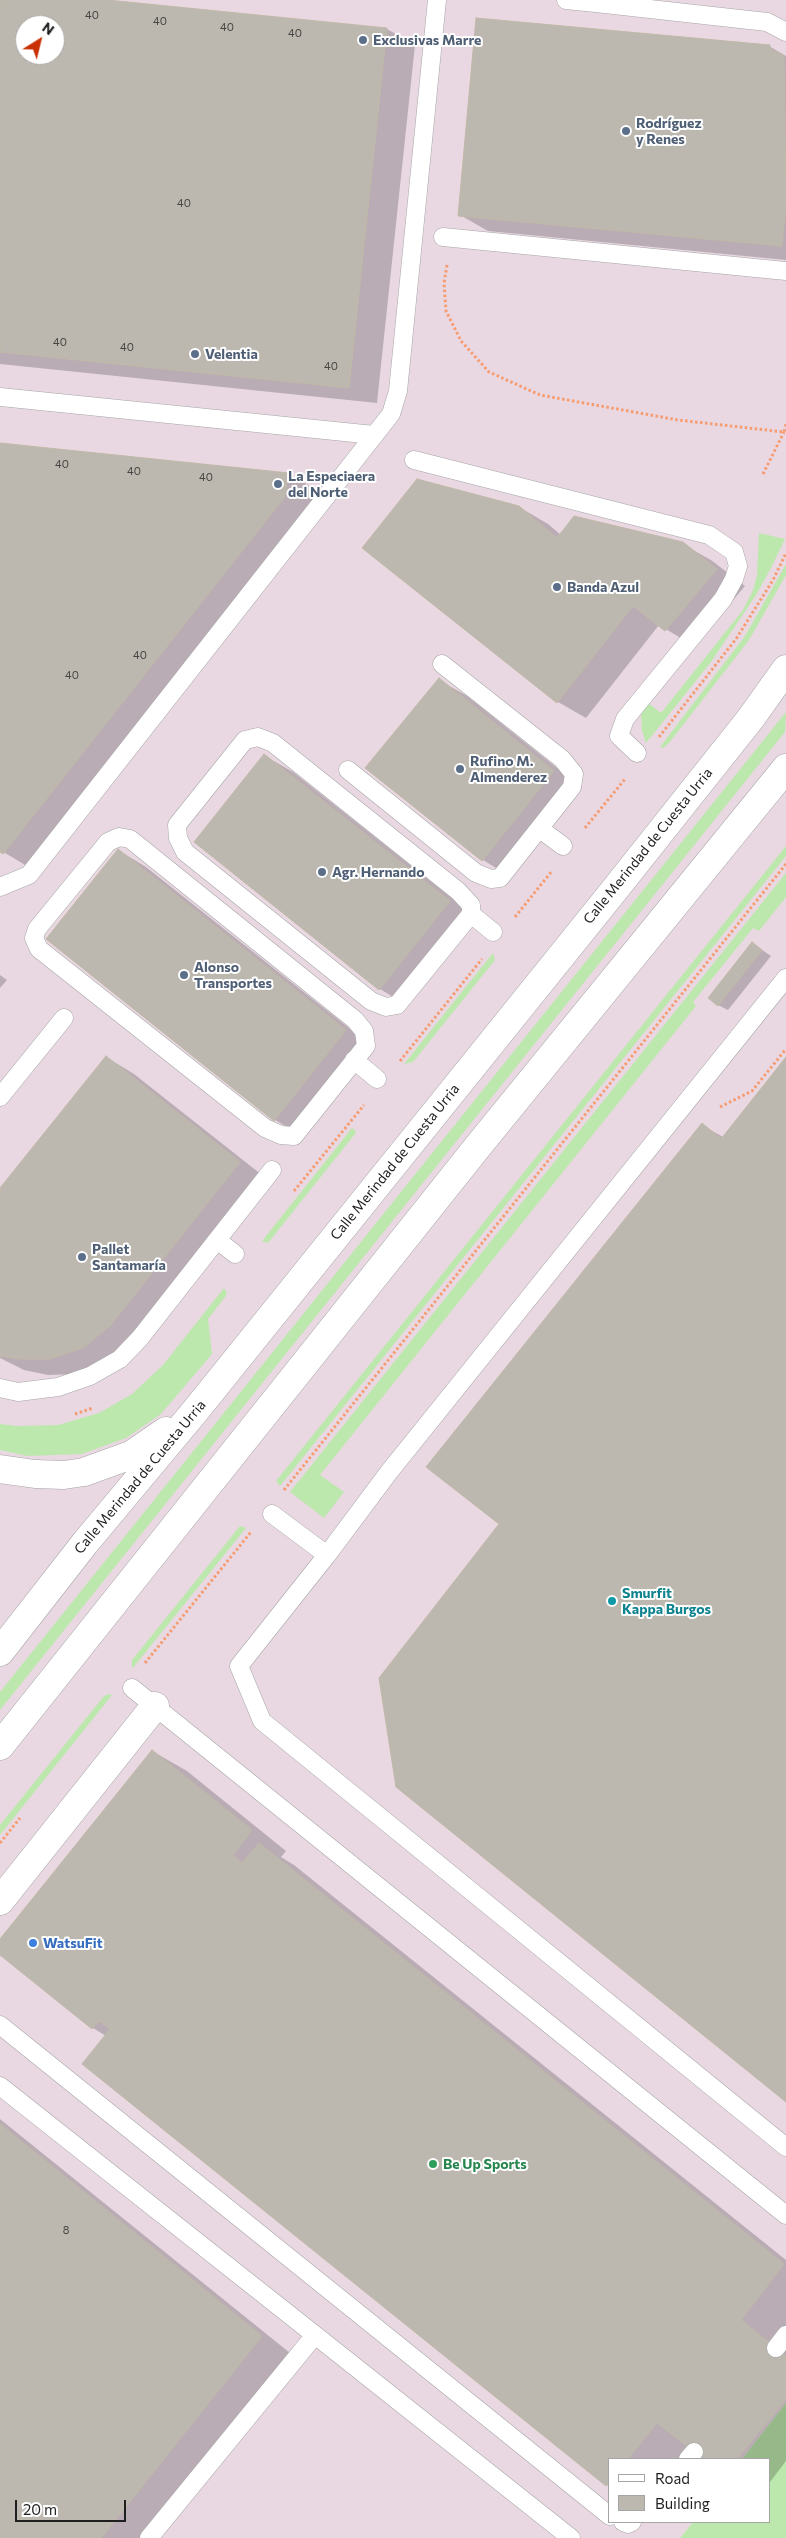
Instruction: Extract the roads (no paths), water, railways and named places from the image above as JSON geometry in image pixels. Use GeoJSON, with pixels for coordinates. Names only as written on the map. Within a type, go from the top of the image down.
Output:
{"type":"FeatureCollection","features":[{"type":"Feature","properties":{"kind":"street","name":"Calle Merindad de Cuesta Urria"},"geometry":{"type":"LineString","coordinates":[[0,1652],[84,1543],[196,1410],[616,888],[751,718],[786,669]]}},
{"type":"Feature","properties":{"kind":"street"},"geometry":{"type":"LineString","coordinates":[[0,1746],[485,1138],[786,768]]}},
{"type":"Feature","properties":{"kind":"street"},"geometry":{"type":"LineString","coordinates":[[0,1469],[35,1474],[64,1475],[108,1465],[131,1455],[196,1410]]}},
{"type":"Feature","properties":{"kind":"street"},"geometry":{"type":"LineString","coordinates":[[0,1901],[155,1706]]}},
{"type":"Feature","properties":{"kind":"lane"},"geometry":{"type":"LineString","coordinates":[[0,887],[29,875],[391,414],[398,391],[437,0]]}},
{"type":"Feature","properties":{"kind":"lane"},"geometry":{"type":"LineString","coordinates":[[566,0],[745,18],[767,22],[786,32]]}},
{"type":"Feature","properties":{"kind":"lane"},"geometry":{"type":"LineString","coordinates":[[448,237],[786,271]]}},
{"type":"Feature","properties":{"kind":"lane"},"geometry":{"type":"LineString","coordinates":[[0,397],[374,435]]}},
{"type":"Feature","properties":{"kind":"lane"},"geometry":{"type":"LineString","coordinates":[[414,460],[709,535],[734,552],[738,566],[734,579],[722,599],[625,719],[618,736],[638,753]]}},
{"type":"Feature","properties":{"kind":"lane"},"geometry":{"type":"LineString","coordinates":[[348,770],[476,874],[491,879],[500,878],[572,787],[574,774],[570,766],[442,664]]}},
{"type":"Feature","properties":{"kind":"lane"},"geometry":{"type":"LineString","coordinates":[[258,737],[274,743],[458,891],[471,905],[471,914],[397,1005],[386,1007],[371,1001],[185,852],[178,838],[177,825],[246,740],[258,737]]}},
{"type":"Feature","properties":{"kind":"lane"},"geometry":{"type":"LineString","coordinates":[[540,828],[563,846]]}},
{"type":"Feature","properties":{"kind":"lane"},"geometry":{"type":"LineString","coordinates":[[119,836],[130,839],[355,1020],[364,1031],[366,1046],[354,1060],[294,1136],[281,1135],[265,1128],[39,949],[34,938],[37,929],[108,842],[119,836]]}},
{"type":"Feature","properties":{"kind":"lane"},"geometry":{"type":"LineString","coordinates":[[471,914],[493,932]]}},
{"type":"Feature","properties":{"kind":"lane"},"geometry":{"type":"LineString","coordinates":[[786,978],[389,1472],[327,1555],[239,1666],[262,1721],[786,2147]]}},
{"type":"Feature","properties":{"kind":"lane"},"geometry":{"type":"LineString","coordinates":[[0,1097],[64,1018]]}},
{"type":"Feature","properties":{"kind":"lane"},"geometry":{"type":"LineString","coordinates":[[354,1060],[377,1078]]}},
{"type":"Feature","properties":{"kind":"lane"},"geometry":{"type":"LineString","coordinates":[[0,1388],[18,1392],[58,1387],[90,1376],[120,1359],[140,1338],[272,1170]]}},
{"type":"Feature","properties":{"kind":"lane"},"geometry":{"type":"LineString","coordinates":[[217,1240],[235,1254]]}},
{"type":"Feature","properties":{"kind":"lane"},"geometry":{"type":"LineString","coordinates":[[272,1514],[327,1555]]}},
{"type":"Feature","properties":{"kind":"lane"},"geometry":{"type":"LineString","coordinates":[[132,1688],[786,2216]]}},
{"type":"Feature","properties":{"kind":"lane"},"geometry":{"type":"LineString","coordinates":[[0,2025],[608,2514]]}},
{"type":"Feature","properties":{"kind":"lane"},"geometry":{"type":"LineString","coordinates":[[0,2086],[571,2538]]}},
{"type":"Feature","properties":{"kind":"lane"},"geometry":{"type":"LineString","coordinates":[[149,2538],[315,2335]]}},
{"type":"Feature","properties":{"kind":"place","name":"Exclusivas Marre"},"geometry":{"type":"Point","coordinates":[363,40]}},
{"type":"Feature","properties":{"kind":"place","name":"Rodríguez y Renes"},"geometry":{"type":"Point","coordinates":[626,131]}},
{"type":"Feature","properties":{"kind":"place","name":"Velentia"},"geometry":{"type":"Point","coordinates":[195,354]}},
{"type":"Feature","properties":{"kind":"place","name":"La Especiaera del Norte"},"geometry":{"type":"Point","coordinates":[278,484]}},
{"type":"Feature","properties":{"kind":"place","name":"Banda Azul"},"geometry":{"type":"Point","coordinates":[557,587]}},
{"type":"Feature","properties":{"kind":"place","name":"Rufino M. Almenderez"},"geometry":{"type":"Point","coordinates":[460,769]}},
{"type":"Feature","properties":{"kind":"place","name":"Agr. Hernando"},"geometry":{"type":"Point","coordinates":[322,872]}},
{"type":"Feature","properties":{"kind":"place","name":"Alonso Transportes"},"geometry":{"type":"Point","coordinates":[184,975]}},
{"type":"Feature","properties":{"kind":"place","name":"Pallet Santamaría"},"geometry":{"type":"Point","coordinates":[82,1257]}},
{"type":"Feature","properties":{"kind":"place","name":"Smurfit Kappa Burgos"},"geometry":{"type":"Point","coordinates":[612,1601]}},
{"type":"Feature","properties":{"kind":"place","name":"WatsuFit"},"geometry":{"type":"Point","coordinates":[33,1943]}},
{"type":"Feature","properties":{"kind":"place","name":"Be Up Sports"},"geometry":{"type":"Point","coordinates":[433,2164]}}]}
